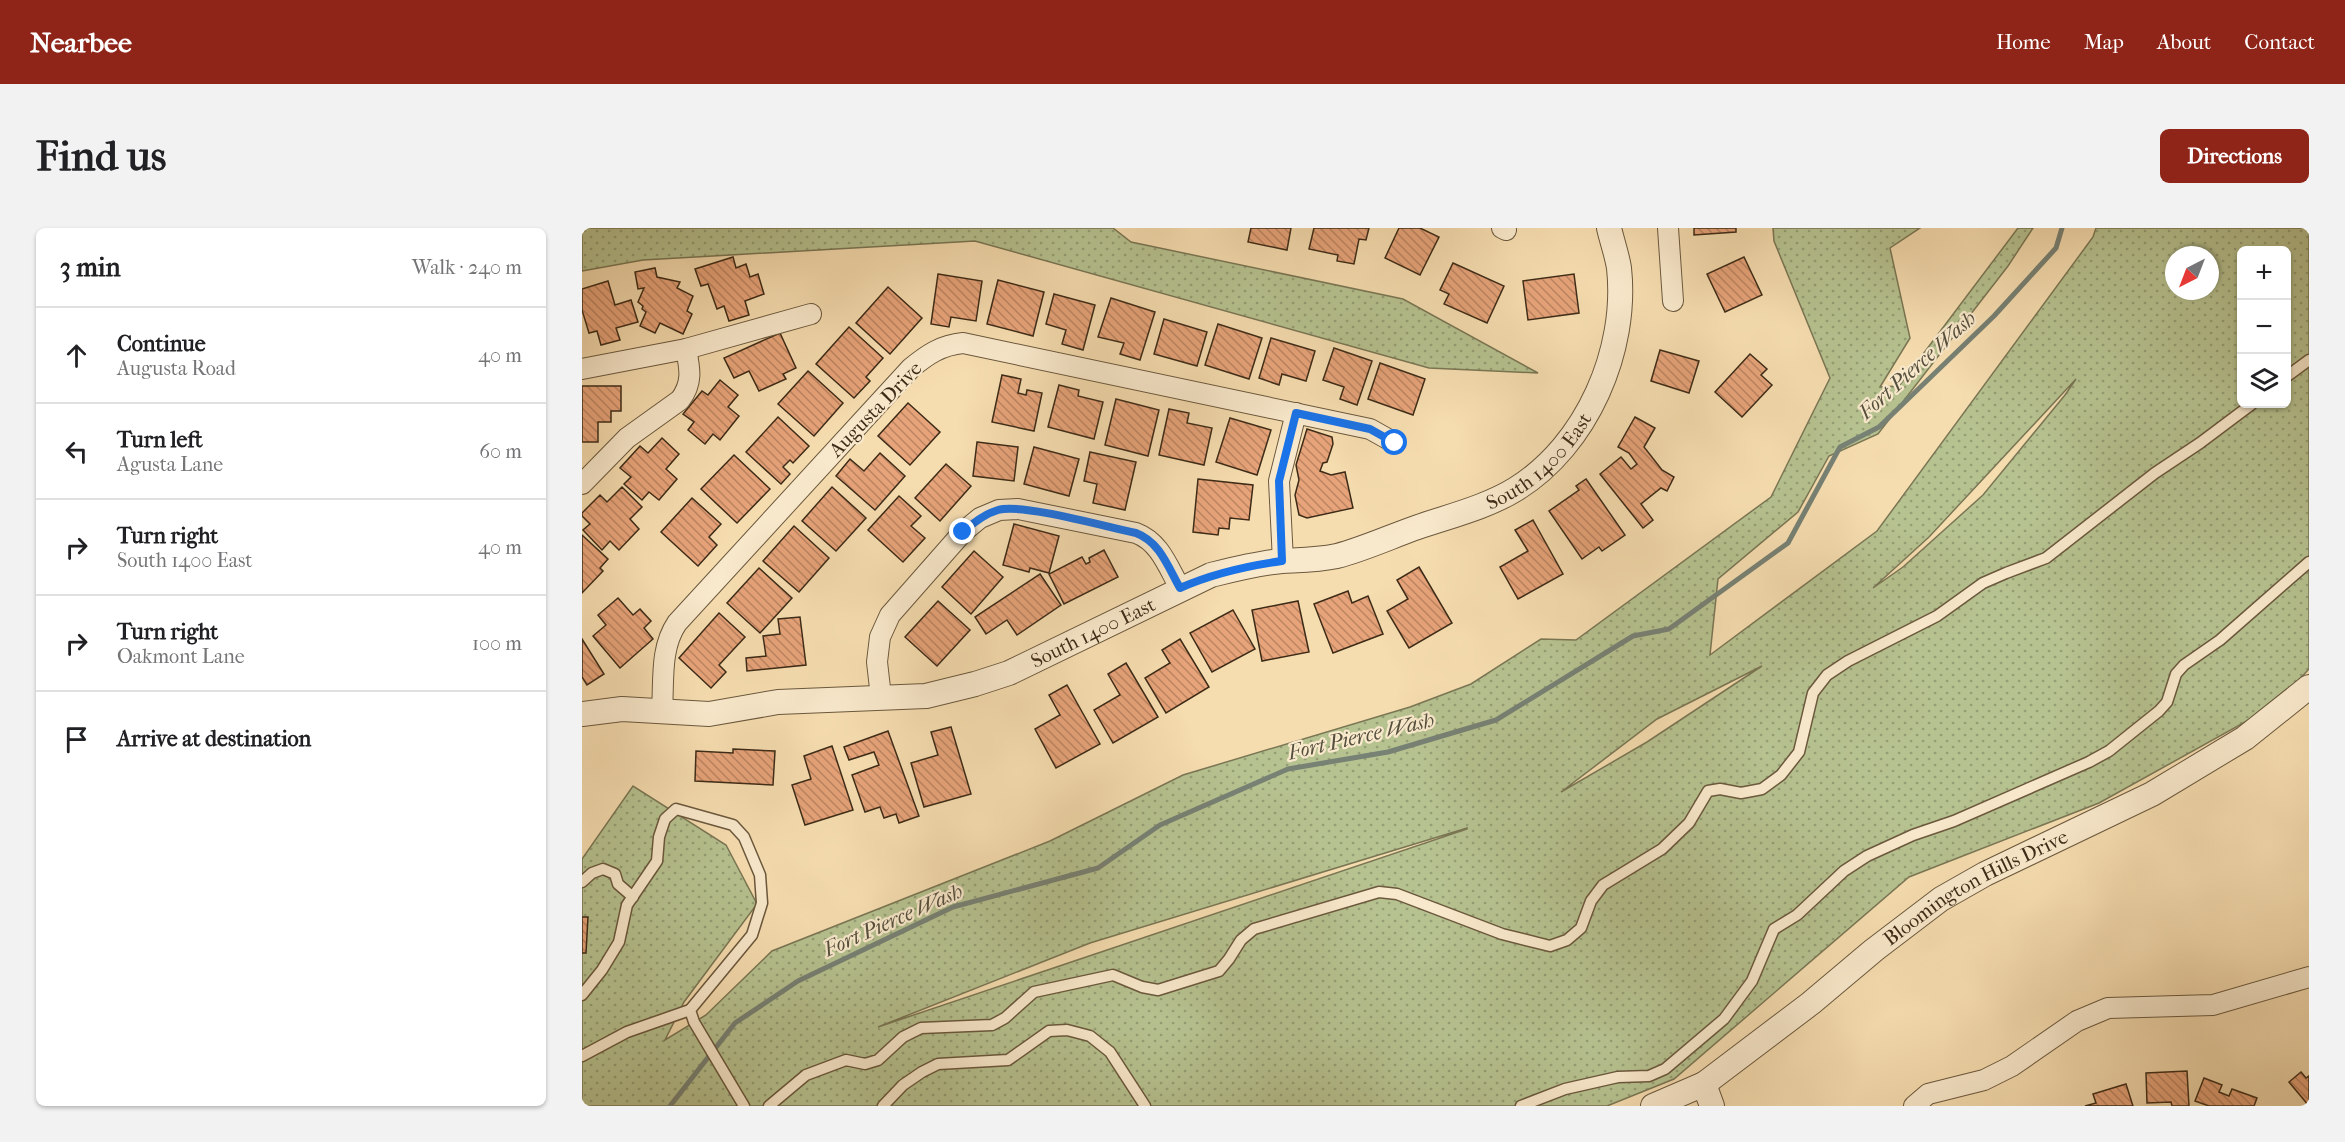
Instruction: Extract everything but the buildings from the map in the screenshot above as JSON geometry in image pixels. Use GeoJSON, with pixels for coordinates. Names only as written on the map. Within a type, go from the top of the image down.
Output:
{"type":"FeatureCollection","features":[{"type":"Feature","properties":{"kind":"street","name":"South 1400 East"},"geometry":{"type":"LineString","coordinates":[[582,714],[622,709],[709,714],[778,702],[926,696],[1009,673],[1180,588],[1221,572],[1243,566],[1315,560],[1340,555],[1515,490],[1540,472],[1564,446],[1587,413],[1613,350],[1617,319],[1618,268],[1609,228]]}},
{"type":"Feature","properties":{"kind":"street"},"geometry":{"type":"LineString","coordinates":[[1668,228],[1673,301]]}},
{"type":"Feature","properties":{"kind":"street"},"geometry":{"type":"LineString","coordinates":[[582,369],[686,349],[811,314]]}},
{"type":"Feature","properties":{"kind":"street","name":"Augusta Drive"},"geometry":{"type":"LineString","coordinates":[[662,711],[665,649],[669,634],[677,623],[910,368],[928,354],[947,345],[963,343],[1370,429],[1395,443]]}},
{"type":"Feature","properties":{"kind":"street"},"geometry":{"type":"LineString","coordinates":[[582,484],[627,438],[680,400],[685,393],[691,372],[686,349]]}},
{"type":"Feature","properties":{"kind":"street"},"geometry":{"type":"LineString","coordinates":[[1282,561],[1279,481],[1296,413]]}},
{"type":"Feature","properties":{"kind":"street"},"geometry":{"type":"LineString","coordinates":[[881,697],[877,662],[880,637],[890,615],[963,532],[980,518],[999,510],[1018,509],[1136,533],[1148,538],[1156,546],[1180,588]]}},
{"type":"Feature","properties":{"kind":"street","name":"Bloomington Hills Drive"},"geometry":{"type":"LineString","coordinates":[[1653,1106],[1708,1095],[1874,950],[1941,899],[1985,874],[2152,794],[2245,738],[2309,687]]}},
{"type":"Feature","properties":{"kind":"street"},"geometry":{"type":"LineString","coordinates":[[1914,1106],[1928,1094],[1984,1080],[2012,1066],[2078,1021],[2108,1008],[2213,1005],[2309,977]]}},
{"type":"Feature","properties":{"kind":"lane"},"geometry":{"type":"LineString","coordinates":[[2291,373],[2309,360]]}},
{"type":"Feature","properties":{"kind":"lane"},"geometry":{"type":"LineString","coordinates":[[769,1106],[806,1075],[846,1060],[865,1064],[878,1060],[903,1037],[921,1028],[992,1024],[1005,1018],[1034,992],[1113,975],[1142,987],[1158,990],[1219,971],[1241,940],[1254,929],[1379,892],[1397,894],[1502,934],[1537,944],[1550,946],[1567,940],[1581,928],[1591,901],[1603,885],[1662,849],[1689,823],[1708,791],[1720,789],[1741,793],[1762,789],[1781,775],[1799,752],[1813,693],[1827,675],[1848,661],[1937,616],[1983,584],[2046,558],[2155,473],[2247,408]]}},
{"type":"Feature","properties":{"kind":"lane"},"geometry":{"type":"LineString","coordinates":[[1521,1106],[1565,1089],[1618,1077],[1649,1076],[1665,1069],[1724,1019],[1752,981],[1774,929],[1797,915],[1844,871],[1867,856],[1913,835],[1964,816],[2089,762],[2109,751],[2167,702],[2176,674],[2184,665],[2220,640],[2309,562]]}},
{"type":"Feature","properties":{"kind":"lane"},"geometry":{"type":"LineString","coordinates":[[582,995],[602,970],[619,942],[627,905],[657,861],[659,837],[665,819],[676,808],[733,825],[744,837],[760,875],[762,903],[752,935],[690,1010],[627,1032],[582,1056]]}},
{"type":"Feature","properties":{"kind":"lane"},"geometry":{"type":"LineString","coordinates":[[582,882],[592,873],[603,869],[615,874],[618,884],[633,897]]}},
{"type":"Feature","properties":{"kind":"lane"},"geometry":{"type":"LineString","coordinates":[[690,1010],[694,1022],[744,1106]]}},
{"type":"Feature","properties":{"kind":"lane"},"geometry":{"type":"LineString","coordinates":[[883,1106],[903,1085],[938,1064],[1008,1060],[1049,1031],[1067,1030],[1090,1036],[1110,1052],[1145,1106]]}},
{"type":"Feature","properties":{"kind":"green space"},"geometry":{"type":"Polygon","coordinates":[[[582,228],[1113,228],[1131,242],[1403,299],[1538,373],[1429,368],[975,241],[643,260],[582,271],[582,228]]]}},
{"type":"Feature","properties":{"kind":"green space"},"geometry":{"type":"Polygon","coordinates":[[[1773,228],[1920,228],[1890,248],[1910,338],[1880,387],[1899,386],[2018,228],[2033,228],[2008,266],[1878,434],[1829,456],[1798,512],[1718,579],[1710,655],[1877,531],[2093,237],[2096,228],[2309,228],[2309,669],[2274,706],[2099,803],[1909,877],[1674,1079],[1607,1106],[582,1106],[582,859],[633,786],[726,845],[757,904],[684,1002],[665,1040],[706,1015],[772,951],[1050,841],[1183,775],[1410,707],[1471,684],[1541,639],[1576,640],[1771,497],[1830,378],[1774,241],[1773,228]],[[2076,379],[1929,537],[1873,588],[1903,567],[1983,495],[2076,379]],[[1762,666],[1657,719],[1561,792],[1647,742],[1762,666]],[[1467,828],[1090,943],[878,1027],[1467,828]]]}},
{"type":"Feature","properties":{"kind":"waterway","name":"Fort Pierce Wash"},"geometry":{"type":"LineString","coordinates":[[670,1106],[735,1023],[798,981],[953,907],[1098,868],[1160,825],[1288,769],[1388,752],[1496,720],[1633,636],[1669,629],[1788,543],[1840,447],[1879,427],[1994,316],[2056,248],[2062,228]]}},
{"type":"Feature","properties":{"kind":"route"},"geometry":{"type":"LineString","coordinates":[[963,532],[980,518],[999,510],[1018,509],[1136,533],[1148,538],[1156,546],[1180,588],[1211,575],[1243,566],[1282,561],[1279,481],[1296,413],[1370,429],[1395,443]]}}]}
